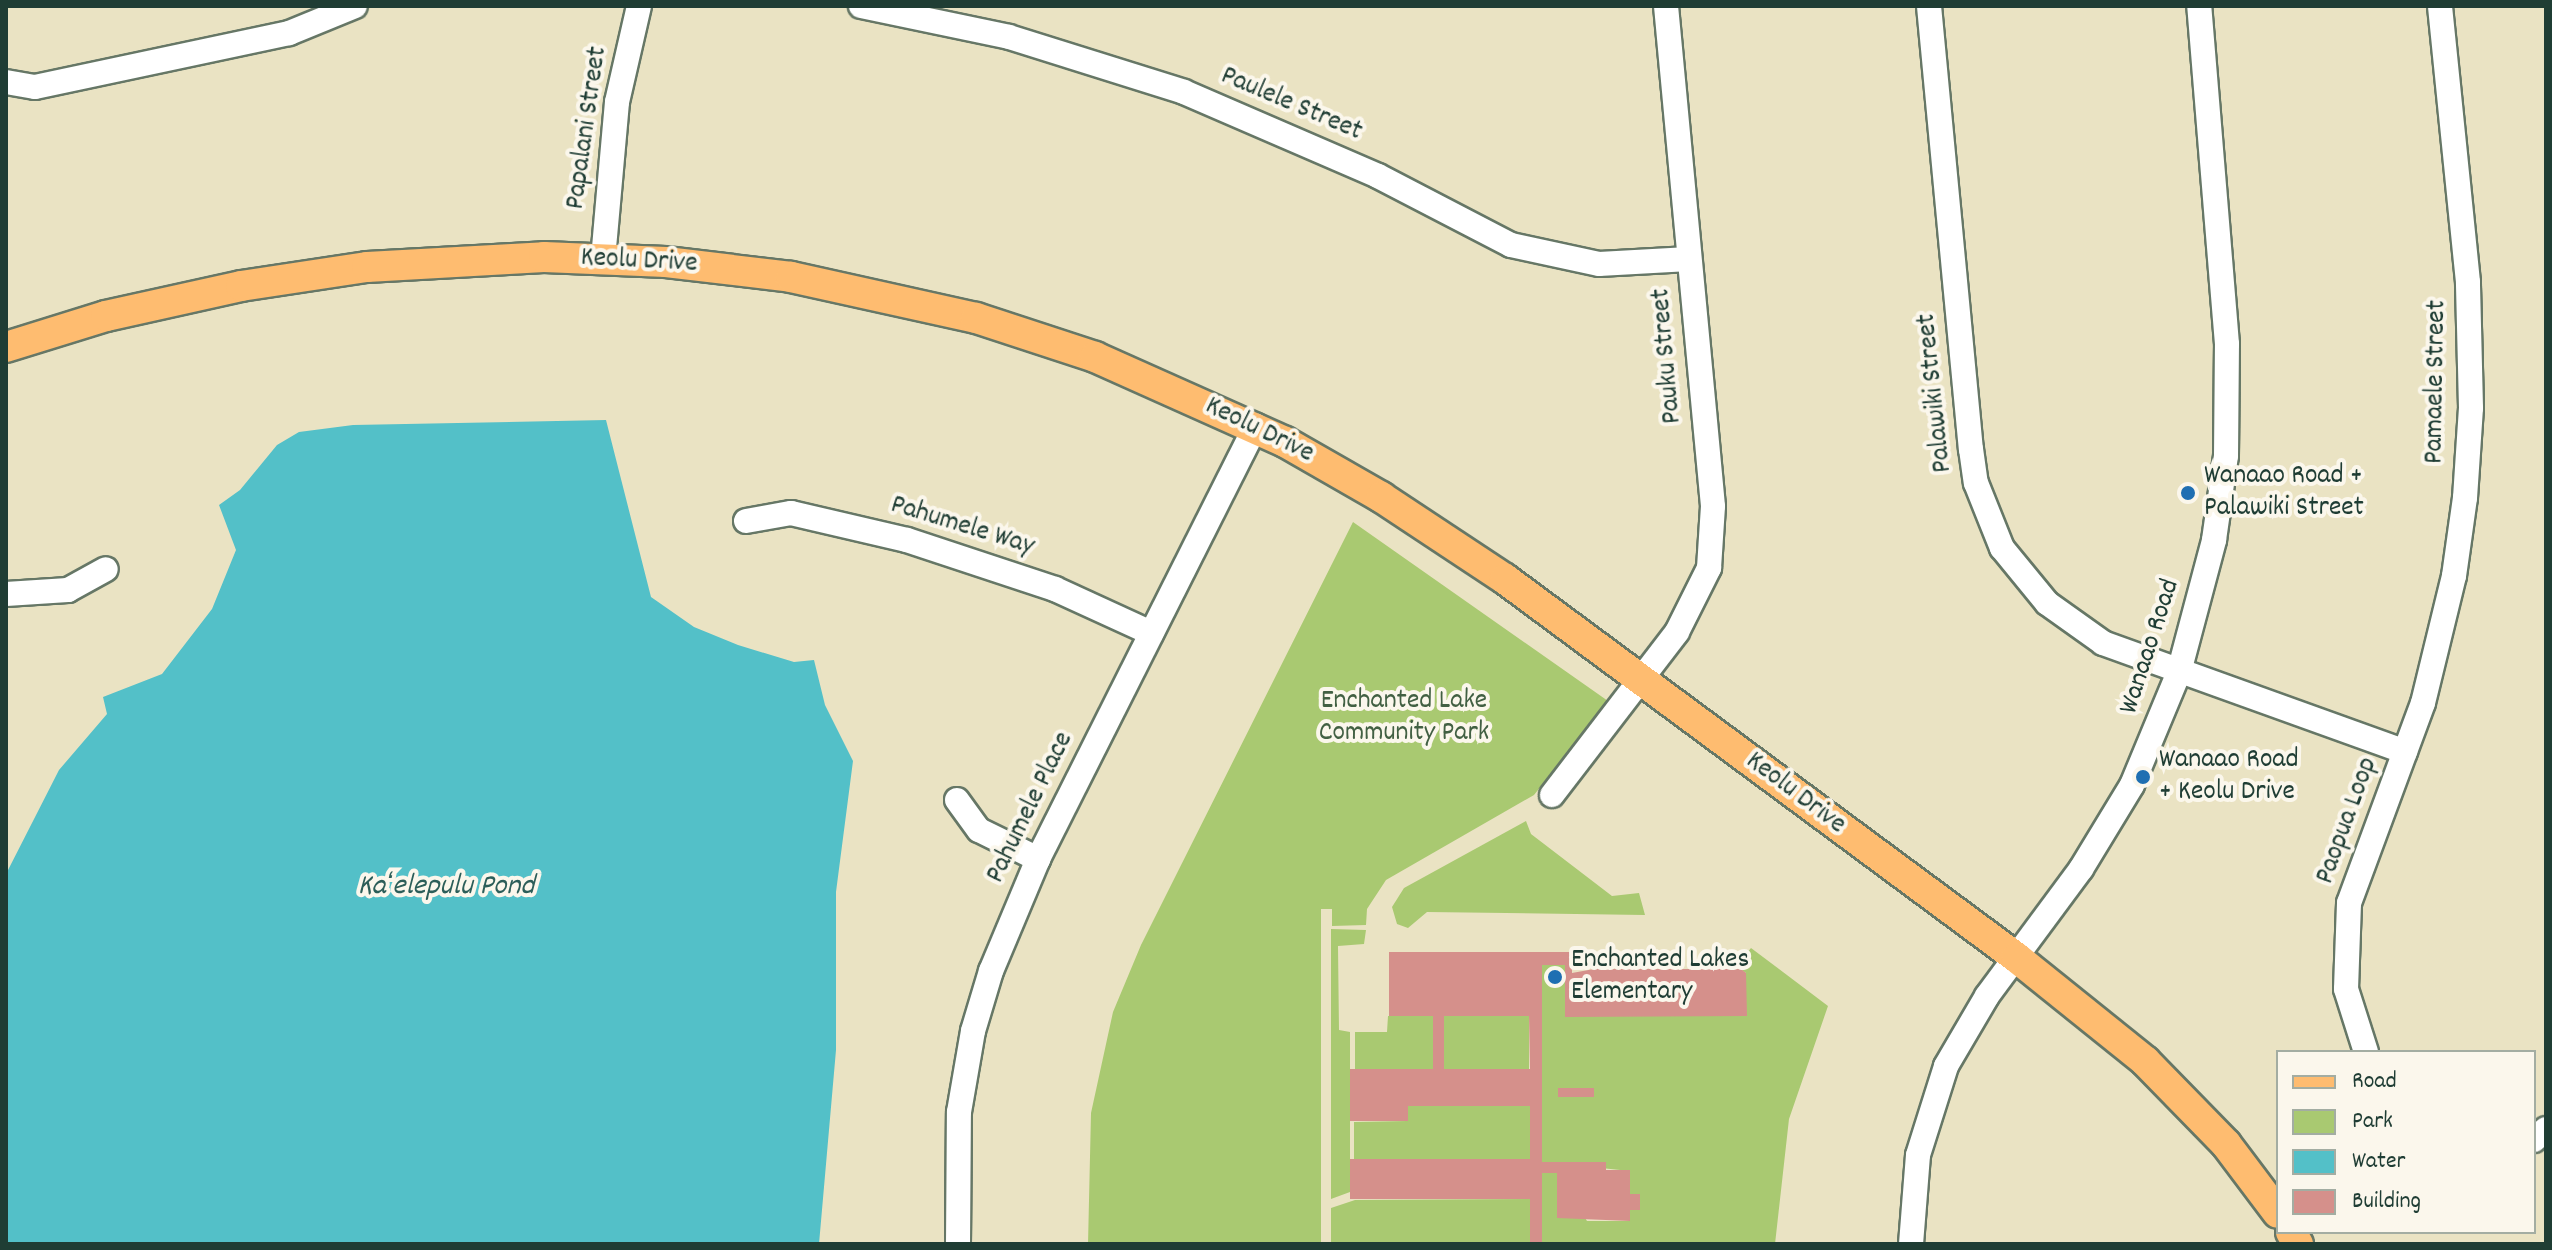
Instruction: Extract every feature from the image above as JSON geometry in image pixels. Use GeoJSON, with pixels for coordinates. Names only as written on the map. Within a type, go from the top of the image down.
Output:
{"type":"FeatureCollection","features":[{"type":"Feature","properties":{"kind":"main road","name":"Keolu Drive"},"geometry":{"type":"LineString","coordinates":[[6,347],[173,299],[309,275],[426,262],[603,259],[729,268],[915,302],[1081,352],[1256,426],[1438,533],[2017,958],[2145,1061],[2226,1144],[2276,1210]]}},
{"type":"Feature","properties":{"kind":"street"},"geometry":{"type":"LineString","coordinates":[[6,82],[35,87],[289,33],[355,6]]}},
{"type":"Feature","properties":{"kind":"street","name":"Papalani Street"},"geometry":{"type":"LineString","coordinates":[[603,259],[617,102],[639,6]]}},
{"type":"Feature","properties":{"kind":"street","name":"Paulele Street"},"geometry":{"type":"LineString","coordinates":[[861,6],[1009,37],[1184,92],[1378,176],[1511,245],[1599,264],[1689,259]]}},
{"type":"Feature","properties":{"kind":"street","name":"Pauku Street"},"geometry":{"type":"LineString","coordinates":[[1552,795],[1641,681],[1698,598],[1713,538],[1666,6]]}},
{"type":"Feature","properties":{"kind":"street","name":"Palawiki Street"},"geometry":{"type":"LineString","coordinates":[[1929,6],[1971,449],[1987,517],[2023,578],[2056,610],[2103,643],[2179,672]]}},
{"type":"Feature","properties":{"kind":"street","name":"Wanaao Road"},"geometry":{"type":"LineString","coordinates":[[1911,1244],[1918,1155],[1934,1096],[1961,1038],[2108,828],[2179,672],[2222,497],[2228,404],[2223,267],[2199,6]]}},
{"type":"Feature","properties":{"kind":"street","name":"Pamaele Street"},"geometry":{"type":"LineString","coordinates":[[2405,752],[2423,703],[2454,576],[2471,408],[2468,282],[2440,6]]}},
{"type":"Feature","properties":{"kind":"street","name":"Pahumele Place"},"geometry":{"type":"LineString","coordinates":[[958,1244],[955,1167],[968,1057],[991,971],[1038,859],[1256,426]]}},
{"type":"Feature","properties":{"kind":"street","name":"Pahumele Way"},"geometry":{"type":"LineString","coordinates":[[746,521],[791,513],[907,540],[1055,589],[1151,633]]}},
{"type":"Feature","properties":{"kind":"street"},"geometry":{"type":"LineString","coordinates":[[6,594],[68,590],[106,569]]}},
{"type":"Feature","properties":{"kind":"street","name":"Paopua Loop"},"geometry":{"type":"LineString","coordinates":[[2179,672],[2405,752],[2349,903],[2343,946],[2346,989],[2365,1050]]}},
{"type":"Feature","properties":{"kind":"street"},"geometry":{"type":"LineString","coordinates":[[957,800],[979,830],[1038,859]]}},
{"type":"Feature","properties":{"kind":"green space","name":"Enchanted Lake Community Park"},"geometry":{"type":"Polygon","coordinates":[[[1353,522],[1608,701],[1534,795],[1386,880],[1367,909],[1366,925],[1332,926],[1332,909],[1321,909],[1321,1244],[1088,1244],[1091,1113],[1113,1012],[1141,945],[1353,522]]]}},
{"type":"Feature","properties":{"kind":"green space"},"geometry":{"type":"Polygon","coordinates":[[[1526,821],[1531,834],[1612,896],[1639,893],[1645,915],[1427,912],[1408,928],[1397,924],[1392,907],[1404,888],[1526,821]]]}},
{"type":"Feature","properties":{"kind":"green space"},"geometry":{"type":"Polygon","coordinates":[[[1331,929],[1366,930],[1364,944],[1338,946],[1339,1030],[1350,1032],[1350,1192],[1331,1199],[1331,929]]]}},
{"type":"Feature","properties":{"kind":"green space"},"geometry":{"type":"Polygon","coordinates":[[[1751,948],[1828,1006],[1789,1119],[1775,1244],[1542,1244],[1542,1173],[1557,1173],[1587,1221],[1629,1221],[1630,1210],[1640,1209],[1640,1195],[1630,1194],[1630,1171],[1542,1162],[1542,965],[1565,965],[1565,1016],[1746,1016],[1746,973],[1736,966],[1751,948]]]}},
{"type":"Feature","properties":{"kind":"green space"},"geometry":{"type":"Polygon","coordinates":[[[1388,1016],[1433,1016],[1433,1069],[1355,1069],[1355,1032],[1387,1032],[1388,1016]]]}},
{"type":"Feature","properties":{"kind":"green space"},"geometry":{"type":"Polygon","coordinates":[[[1444,1016],[1529,1016],[1529,1069],[1444,1069],[1444,1016]]]}},
{"type":"Feature","properties":{"kind":"green space"},"geometry":{"type":"Polygon","coordinates":[[[1408,1106],[1530,1106],[1530,1159],[1354,1159],[1354,1122],[1407,1121],[1408,1106]]]}},
{"type":"Feature","properties":{"kind":"green space"},"geometry":{"type":"Polygon","coordinates":[[[1530,1199],[1530,1244],[1331,1244],[1331,1208],[1355,1200],[1530,1199]]]}},
{"type":"Feature","properties":{"kind":"water","name":"Kaʻelepulu Pond"},"geometry":{"type":"Polygon","coordinates":[[[606,420],[651,597],[694,627],[738,645],[794,662],[814,660],[825,705],[853,761],[836,892],[836,1050],[819,1244],[6,1244],[6,874],[59,770],[107,714],[103,697],[162,674],[212,609],[236,550],[219,505],[240,490],[277,445],[299,432],[353,425],[606,420]]]}},
{"type":"Feature","properties":{"kind":"building"},"geometry":{"type":"Polygon","coordinates":[[[1389,952],[1625,952],[1625,965],[1604,965],[1604,969],[1741,969],[1746,973],[1747,1016],[1565,1017],[1565,965],[1542,965],[1542,1162],[1606,1162],[1606,1170],[1630,1170],[1630,1194],[1640,1194],[1640,1210],[1630,1210],[1630,1221],[1557,1218],[1557,1173],[1542,1173],[1542,1244],[1530,1244],[1530,1199],[1350,1199],[1350,1159],[1530,1159],[1530,1106],[1408,1106],[1408,1121],[1350,1121],[1350,1069],[1433,1069],[1433,1016],[1389,1016],[1389,952]],[[1572,965],[1572,973],[1594,969],[1594,965],[1572,965]],[[1444,1016],[1444,1069],[1530,1069],[1529,1016],[1444,1016]]]}},
{"type":"Feature","properties":{"kind":"building"},"geometry":{"type":"Polygon","coordinates":[[[1558,1088],[1594,1088],[1594,1097],[1558,1097],[1558,1088]]]}},
{"type":"Feature","properties":{"kind":"place","name":"Wanaao Road + Palawiki Street"},"geometry":{"type":"Point","coordinates":[2188,493]}},
{"type":"Feature","properties":{"kind":"place","name":"Wanaao Road + Keolu Drive"},"geometry":{"type":"Point","coordinates":[2143,777]}},
{"type":"Feature","properties":{"kind":"place","name":"Enchanted Lakes Elementary"},"geometry":{"type":"Point","coordinates":[1555,977]}}]}
